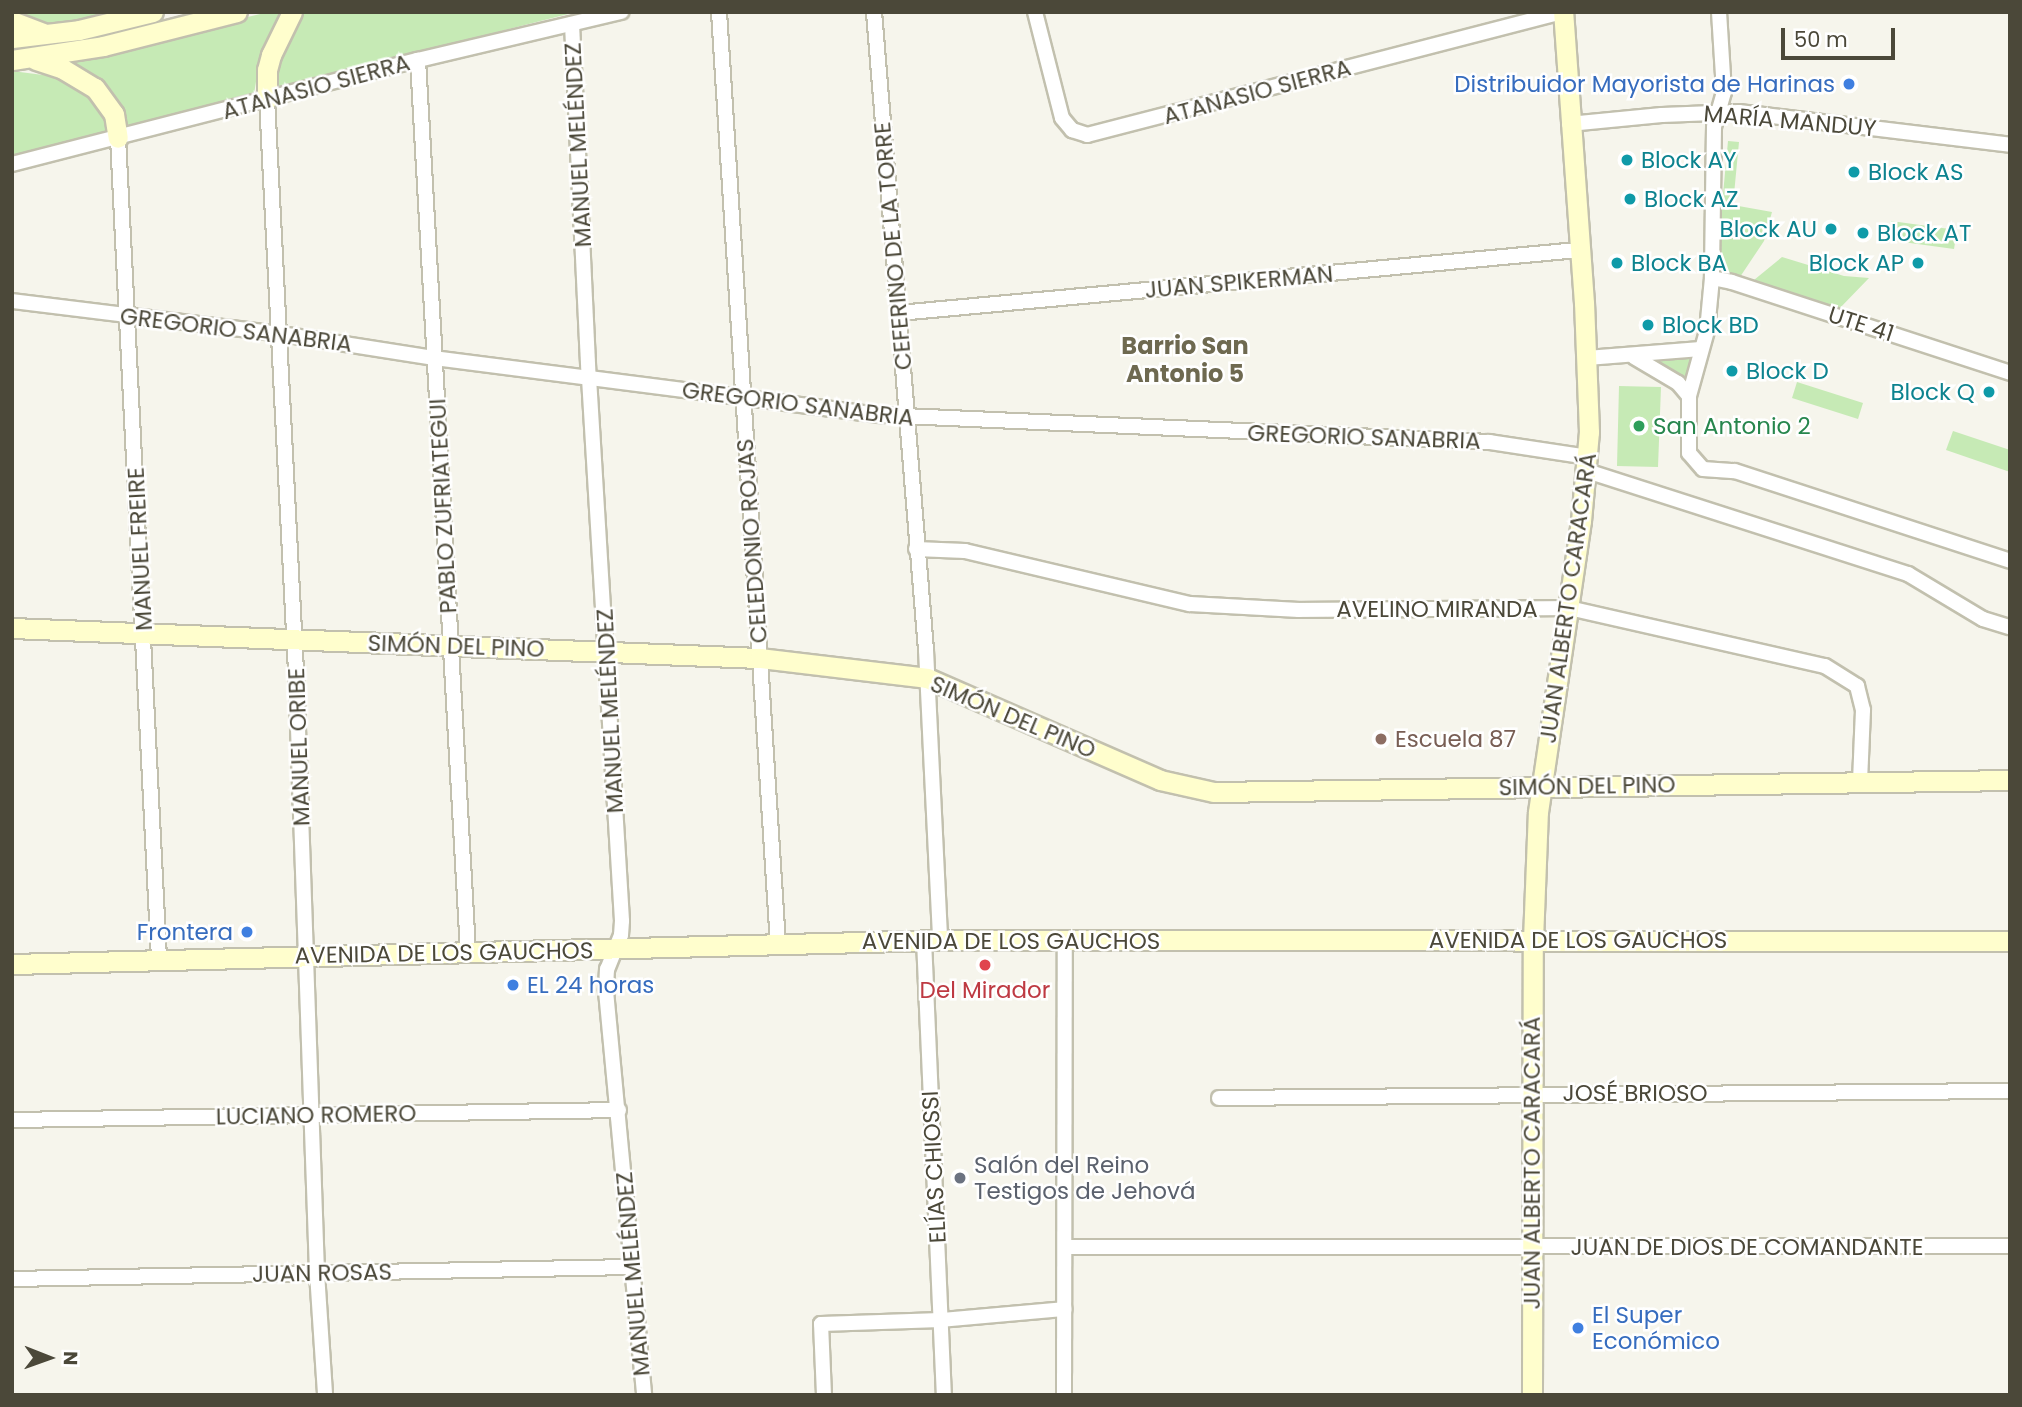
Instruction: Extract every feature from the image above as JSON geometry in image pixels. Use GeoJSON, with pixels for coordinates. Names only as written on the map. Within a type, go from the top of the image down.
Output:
{"type":"FeatureCollection","features":[{"type":"Feature","properties":{"kind":"street"},"geometry":{"type":"LineString","coordinates":[[12,38],[48,34],[153,12]]}},
{"type":"Feature","properties":{"kind":"street"},"geometry":{"type":"LineString","coordinates":[[22,59],[103,46],[237,12]]}},
{"type":"Feature","properties":{"kind":"street"},"geometry":{"type":"LineString","coordinates":[[267,99],[267,70],[271,55],[292,12]]}},
{"type":"Feature","properties":{"kind":"street","name":"ATANASIO SIERRA"},"geometry":{"type":"LineString","coordinates":[[12,164],[418,60],[621,12]]}},
{"type":"Feature","properties":{"kind":"street","name":"CELEDONIO ROJAS"},"geometry":{"type":"LineString","coordinates":[[719,12],[778,944]]}},
{"type":"Feature","properties":{"kind":"street","name":"CEFERINO DE LA TORRE"},"geometry":{"type":"LineString","coordinates":[[874,12],[928,678],[932,940]]}},
{"type":"Feature","properties":{"kind":"street","name":"ATANASIO SIERRA"},"geometry":{"type":"LineString","coordinates":[[1035,12],[1062,118],[1072,130],[1087,135],[1563,12]]}},
{"type":"Feature","properties":{"kind":"street","name":"JUAN ALBERTO CARACARÁ"},"geometry":{"type":"LineString","coordinates":[[1532,1395],[1531,1094],[1538,812],[1569,608],[1587,464],[1587,358],[1563,12]]}},
{"type":"Feature","properties":{"kind":"street"},"geometry":{"type":"LineString","coordinates":[[1719,12],[1724,92],[1714,127],[1712,278],[1707,331],[1689,396],[1687,446],[1692,459],[1703,469],[1735,471],[2010,561]]}},
{"type":"Feature","properties":{"kind":"street"},"geometry":{"type":"LineString","coordinates":[[12,21],[48,34]]}},
{"type":"Feature","properties":{"kind":"street","name":"MANUEL MELÉNDEZ"},"geometry":{"type":"LineString","coordinates":[[572,24],[589,378],[622,921],[616,949],[607,969],[606,991],[644,1395]]}},
{"type":"Feature","properties":{"kind":"street"},"geometry":{"type":"LineString","coordinates":[[22,59],[63,69],[95,88],[114,114],[118,138]]}},
{"type":"Feature","properties":{"kind":"street","name":"PABLO ZUFRIATEGUI"},"geometry":{"type":"LineString","coordinates":[[418,60],[468,952]]}},
{"type":"Feature","properties":{"kind":"street","name":"MANUEL ORIBE"},"geometry":{"type":"LineString","coordinates":[[267,99],[295,640],[317,1273],[325,1395]]}},
{"type":"Feature","properties":{"kind":"street","name":"MARÍA MANDUY"},"geometry":{"type":"LineString","coordinates":[[1569,124],[1718,112],[1813,120],[2010,145]]}},
{"type":"Feature","properties":{"kind":"street","name":"MANUEL FREIRE"},"geometry":{"type":"LineString","coordinates":[[118,138],[129,316],[159,960]]}},
{"type":"Feature","properties":{"kind":"street","name":"JUAN SPIKERMAN"},"geometry":{"type":"LineString","coordinates":[[899,313],[1578,250]]}},
{"type":"Feature","properties":{"kind":"street","name":"UTE 41"},"geometry":{"type":"LineString","coordinates":[[1712,278],[1732,282],[2010,373]]}},
{"type":"Feature","properties":{"kind":"street","name":"GREGORIO SANABRIA"},"geometry":{"type":"LineString","coordinates":[[12,301],[281,334],[434,358],[907,417],[1489,442],[1587,464],[1908,574],[1983,619],[2010,627]]}},
{"type":"Feature","properties":{"kind":"street"},"geometry":{"type":"LineString","coordinates":[[1587,358],[1701,349]]}},
{"type":"Feature","properties":{"kind":"street"},"geometry":{"type":"LineString","coordinates":[[1632,356],[1669,377],[1689,396]]}},
{"type":"Feature","properties":{"kind":"street","name":"AVELINO MIRANDA"},"geometry":{"type":"LineString","coordinates":[[916,549],[965,551],[1190,604],[1299,610],[1569,608],[1825,666],[1857,686],[1863,710],[1860,781]]}},
{"type":"Feature","properties":{"kind":"street","name":"SIMÓN DEL PINO"},"geometry":{"type":"LineString","coordinates":[[12,628],[760,658],[928,678],[1160,780],[1214,792],[2010,779]]}},
{"type":"Feature","properties":{"kind":"street","name":"AVENIDA DE LOS GAUCHOS"},"geometry":{"type":"LineString","coordinates":[[12,964],[932,940],[2010,941]]}},
{"type":"Feature","properties":{"kind":"street","name":"ELÍAS CHIOSSI"},"geometry":{"type":"LineString","coordinates":[[932,940],[944,1395]]}},
{"type":"Feature","properties":{"kind":"street"},"geometry":{"type":"LineString","coordinates":[[1064,1395],[1065,940]]}},
{"type":"Feature","properties":{"kind":"street","name":"JOSÉ BRIOSO"},"geometry":{"type":"LineString","coordinates":[[1219,1098],[2010,1091]]}},
{"type":"Feature","properties":{"kind":"street","name":"LUCIANO ROMERO"},"geometry":{"type":"LineString","coordinates":[[12,1120],[619,1110]]}},
{"type":"Feature","properties":{"kind":"street","name":"JUAN DE DIOS DE COMANDANTE"},"geometry":{"type":"LineString","coordinates":[[1065,1247],[2010,1246]]}},
{"type":"Feature","properties":{"kind":"street","name":"JUAN ROSAS"},"geometry":{"type":"LineString","coordinates":[[12,1279],[632,1267]]}},
{"type":"Feature","properties":{"kind":"street"},"geometry":{"type":"LineString","coordinates":[[824,1395],[821,1324],[941,1320],[1065,1309]]}},
{"type":"Feature","properties":{"kind":"green space"},"geometry":{"type":"Polygon","coordinates":[[[14,12],[119,12],[51,24],[14,12]]]}},
{"type":"Feature","properties":{"kind":"green space"},"geometry":{"type":"Polygon","coordinates":[[[268,12],[282,12],[260,57],[254,94],[132,127],[126,124],[121,110],[65,61],[268,12]]]}},
{"type":"Feature","properties":{"kind":"green space"},"geometry":{"type":"Polygon","coordinates":[[[303,12],[576,12],[277,88],[274,85],[275,64],[303,12]]]}},
{"type":"Feature","properties":{"kind":"green space"},"geometry":{"type":"Polygon","coordinates":[[[12,71],[51,76],[80,88],[104,113],[108,132],[12,156],[12,71]]]}},
{"type":"Feature","properties":{"kind":"green space"},"geometry":{"type":"Polygon","coordinates":[[[1728,141],[1739,142],[1733,205],[1772,212],[1764,241],[1740,277],[1721,270],[1717,258],[1728,141]]]}},
{"type":"Feature","properties":{"kind":"green space"},"geometry":{"type":"Polygon","coordinates":[[[1891,221],[1957,230],[1954,249],[1888,240],[1891,221]]]}},
{"type":"Feature","properties":{"kind":"green space"},"geometry":{"type":"Polygon","coordinates":[[[1782,257],[1844,276],[1869,278],[1839,309],[1754,280],[1782,257]]]}},
{"type":"Feature","properties":{"kind":"green space"},"geometry":{"type":"Polygon","coordinates":[[[1689,356],[1692,360],[1687,376],[1681,379],[1656,361],[1657,358],[1689,356]]]}},
{"type":"Feature","properties":{"kind":"green space"},"geometry":{"type":"Polygon","coordinates":[[[1797,382],[1863,403],[1858,419],[1792,398],[1797,382]]]}},
{"type":"Feature","properties":{"kind":"green space","name":"San Antonio 2"},"geometry":{"type":"Polygon","coordinates":[[[1619,386],[1661,387],[1658,467],[1617,466],[1619,386]]]}},
{"type":"Feature","properties":{"kind":"green space"},"geometry":{"type":"Polygon","coordinates":[[[1953,431],[2010,450],[2010,472],[1946,450],[1953,431]]]}},
{"type":"Feature","properties":{"kind":"place","name":"Distribuidor Mayorista de Harinas"},"geometry":{"type":"Point","coordinates":[1849,84]}},
{"type":"Feature","properties":{"kind":"place","name":"Block AY"},"geometry":{"type":"Point","coordinates":[1627,160]}},
{"type":"Feature","properties":{"kind":"place","name":"Block AS"},"geometry":{"type":"Point","coordinates":[1854,172]}},
{"type":"Feature","properties":{"kind":"place","name":"Block AZ"},"geometry":{"type":"Point","coordinates":[1630,199]}},
{"type":"Feature","properties":{"kind":"place","name":"Block AU"},"geometry":{"type":"Point","coordinates":[1831,229]}},
{"type":"Feature","properties":{"kind":"place","name":"Block AT"},"geometry":{"type":"Point","coordinates":[1863,233]}},
{"type":"Feature","properties":{"kind":"place","name":"Block BA"},"geometry":{"type":"Point","coordinates":[1617,263]}},
{"type":"Feature","properties":{"kind":"place","name":"Block AP"},"geometry":{"type":"Point","coordinates":[1918,263]}},
{"type":"Feature","properties":{"kind":"place","name":"Block BD"},"geometry":{"type":"Point","coordinates":[1648,325]}},
{"type":"Feature","properties":{"kind":"place","name":"Block D"},"geometry":{"type":"Point","coordinates":[1732,371]}},
{"type":"Feature","properties":{"kind":"place","name":"Block Q"},"geometry":{"type":"Point","coordinates":[1989,392]}},
{"type":"Feature","properties":{"kind":"place","name":"San Antonio 2"},"geometry":{"type":"Point","coordinates":[1639,426]}},
{"type":"Feature","properties":{"kind":"place","name":"Escuela 87"},"geometry":{"type":"Point","coordinates":[1381,739]}},
{"type":"Feature","properties":{"kind":"place","name":"Frontera"},"geometry":{"type":"Point","coordinates":[247,932]}},
{"type":"Feature","properties":{"kind":"place","name":"Del Mirador"},"geometry":{"type":"Point","coordinates":[985,965]}},
{"type":"Feature","properties":{"kind":"place","name":"EL 24 horas"},"geometry":{"type":"Point","coordinates":[513,985]}},
{"type":"Feature","properties":{"kind":"place","name":"Salón del Reino Testigos de Jehová"},"geometry":{"type":"Point","coordinates":[960,1178]}},
{"type":"Feature","properties":{"kind":"place","name":"El Super Económico"},"geometry":{"type":"Point","coordinates":[1578,1328]}},
{"type":"Feature","properties":{"kind":"district","name":"Barrio San Antonio 5"},"geometry":{"type":"Point","coordinates":[1185,360]}}]}
